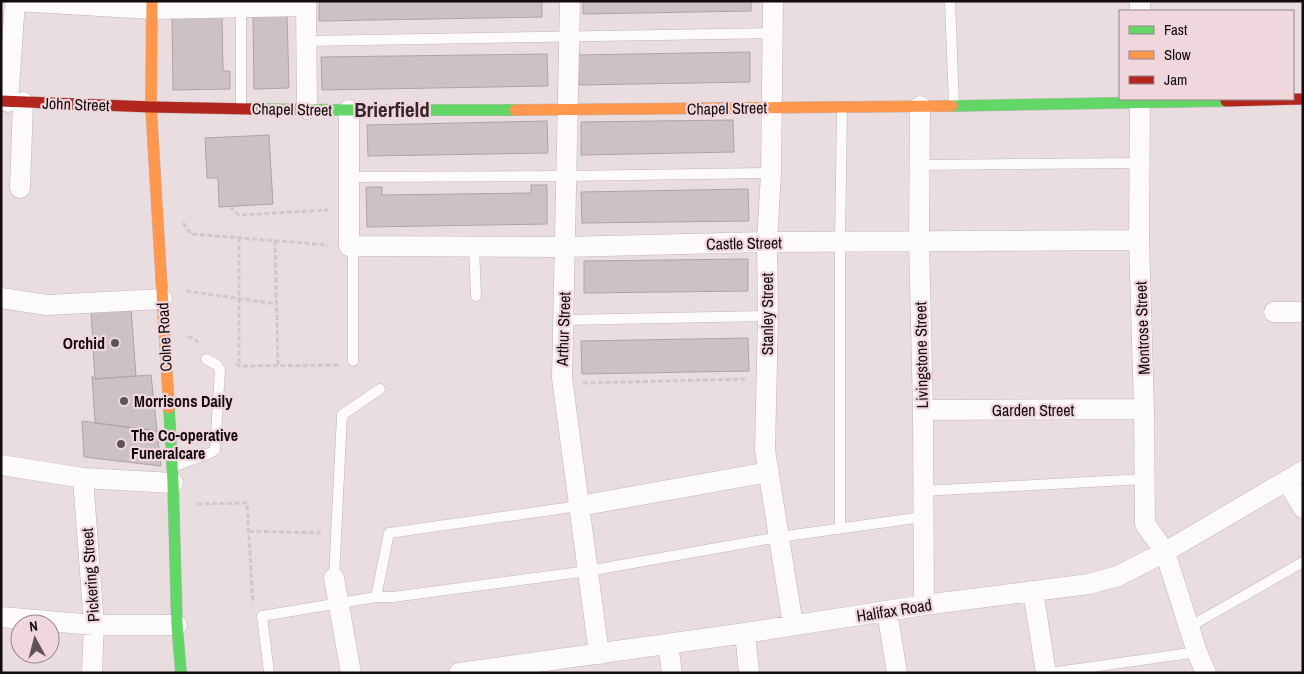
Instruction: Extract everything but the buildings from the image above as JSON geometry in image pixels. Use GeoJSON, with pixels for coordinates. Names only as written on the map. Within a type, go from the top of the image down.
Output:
{"type":"FeatureCollection","features":[{"type":"Feature","properties":{"kind":"main road","name":"Colne Road"},"geometry":{"type":"LineString","coordinates":[[152,5],[151,107],[173,475],[177,624],[181,673]]}},
{"type":"Feature","properties":{"kind":"main road","name":"Chapel Street"},"geometry":{"type":"LineString","coordinates":[[151,107],[306,110],[568,110],[954,106],[1222,100]]}},
{"type":"Feature","properties":{"kind":"main road","name":"John Street"},"geometry":{"type":"LineString","coordinates":[[11,102],[151,107]]}},
{"type":"Feature","properties":{"kind":"street"},"geometry":{"type":"LineString","coordinates":[[20,188],[11,102],[15,1],[152,5],[306,3],[306,110]]}},
{"type":"Feature","properties":{"kind":"street","name":"Arthur Street"},"geometry":{"type":"LineString","coordinates":[[570,1],[563,384],[599,654]]}},
{"type":"Feature","properties":{"kind":"street","name":"Stanley Street"},"geometry":{"type":"LineString","coordinates":[[773,1],[771,173],[767,242],[768,316],[765,450],[793,625]]}},
{"type":"Feature","properties":{"kind":"street","name":"Montrose Street"},"geometry":{"type":"LineString","coordinates":[[1140,101],[1139,240],[1145,524],[1165,552],[1197,652],[1206,673]]}},
{"type":"Feature","properties":{"kind":"street","name":"Livingstone Street"},"geometry":{"type":"LineString","coordinates":[[920,106],[919,241],[923,410],[924,605]]}},
{"type":"Feature","properties":{"kind":"street"},"geometry":{"type":"LineString","coordinates":[[349,110],[351,246]]}},
{"type":"Feature","properties":{"kind":"street","name":"Castle Street"},"geometry":{"type":"LineString","coordinates":[[351,246],[565,247],[767,242],[1139,240]]}},
{"type":"Feature","properties":{"kind":"street"},"geometry":{"type":"LineString","coordinates":[[1,298],[47,305],[161,293]]}},
{"type":"Feature","properties":{"kind":"street"},"geometry":{"type":"LineString","coordinates":[[1274,312],[1303,312]]}},
{"type":"Feature","properties":{"kind":"street","name":"Garden Street"},"geometry":{"type":"LineString","coordinates":[[923,410],[1144,409]]}},
{"type":"Feature","properties":{"kind":"street"},"geometry":{"type":"LineString","coordinates":[[1,465],[83,478],[173,475]]}},
{"type":"Feature","properties":{"kind":"street"},"geometry":{"type":"LineString","coordinates":[[579,506],[769,472]]}},
{"type":"Feature","properties":{"kind":"street"},"geometry":{"type":"LineString","coordinates":[[1295,476],[1303,508]]}},
{"type":"Feature","properties":{"kind":"street","name":"Halifax Road"},"geometry":{"type":"LineString","coordinates":[[459,673],[537,668],[599,654],[745,634],[924,605],[1089,584],[1118,576],[1165,552],[1295,476]]}},
{"type":"Feature","properties":{"kind":"street","name":"Pickering Street"},"geometry":{"type":"LineString","coordinates":[[83,478],[94,625],[92,673]]}},
{"type":"Feature","properties":{"kind":"street"},"geometry":{"type":"LineString","coordinates":[[334,578],[351,673]]}},
{"type":"Feature","properties":{"kind":"street"},"geometry":{"type":"LineString","coordinates":[[1033,591],[1046,673]]}},
{"type":"Feature","properties":{"kind":"street"},"geometry":{"type":"LineString","coordinates":[[887,611],[897,673]]}},
{"type":"Feature","properties":{"kind":"street"},"geometry":{"type":"LineString","coordinates":[[1,617],[94,625],[177,624]]}},
{"type":"Feature","properties":{"kind":"street"},"geometry":{"type":"LineString","coordinates":[[745,634],[749,673]]}},
{"type":"Feature","properties":{"kind":"street"},"geometry":{"type":"LineString","coordinates":[[668,644],[672,673]]}},
{"type":"Feature","properties":{"kind":"lane"},"geometry":{"type":"LineString","coordinates":[[950,1],[954,106]]}},
{"type":"Feature","properties":{"kind":"lane"},"geometry":{"type":"LineString","coordinates":[[229,5],[241,108]]}},
{"type":"Feature","properties":{"kind":"lane"},"geometry":{"type":"LineString","coordinates":[[306,41],[773,33]]}},
{"type":"Feature","properties":{"kind":"lane"},"geometry":{"type":"LineString","coordinates":[[840,529],[842,106]]}},
{"type":"Feature","properties":{"kind":"lane"},"geometry":{"type":"LineString","coordinates":[[919,165],[1140,163]]}},
{"type":"Feature","properties":{"kind":"lane"},"geometry":{"type":"LineString","coordinates":[[349,176],[567,176],[771,173]]}},
{"type":"Feature","properties":{"kind":"lane"},"geometry":{"type":"LineString","coordinates":[[351,246],[353,361]]}},
{"type":"Feature","properties":{"kind":"lane"},"geometry":{"type":"LineString","coordinates":[[474,246],[476,296]]}},
{"type":"Feature","properties":{"kind":"lane"},"geometry":{"type":"LineString","coordinates":[[564,320],[768,316]]}},
{"type":"Feature","properties":{"kind":"lane"},"geometry":{"type":"LineString","coordinates":[[173,475],[215,450],[220,370],[206,359]]}},
{"type":"Feature","properties":{"kind":"lane"},"geometry":{"type":"LineString","coordinates":[[334,578],[342,415],[380,389]]}},
{"type":"Feature","properties":{"kind":"lane"},"geometry":{"type":"LineString","coordinates":[[923,491],[1145,479]]}},
{"type":"Feature","properties":{"kind":"lane"},"geometry":{"type":"LineString","coordinates":[[376,597],[389,533],[579,506]]}},
{"type":"Feature","properties":{"kind":"lane"},"geometry":{"type":"LineString","coordinates":[[270,673],[262,616],[376,597],[393,597],[588,571],[779,537],[923,518]]}},
{"type":"Feature","properties":{"kind":"lane"},"geometry":{"type":"LineString","coordinates":[[1189,627],[1303,562]]}},
{"type":"Feature","properties":{"kind":"lane"},"geometry":{"type":"LineString","coordinates":[[1050,673],[1197,652]]}},
{"type":"Feature","properties":{"kind":"path"},"geometry":{"type":"LineString","coordinates":[[230,207],[239,214],[349,209]]}},
{"type":"Feature","properties":{"kind":"path"},"geometry":{"type":"LineString","coordinates":[[180,219],[191,234],[351,246]]}},
{"type":"Feature","properties":{"kind":"path"},"geometry":{"type":"LineString","coordinates":[[239,238],[239,366]]}},
{"type":"Feature","properties":{"kind":"path"},"geometry":{"type":"LineString","coordinates":[[275,240],[278,366]]}},
{"type":"Feature","properties":{"kind":"path"},"geometry":{"type":"LineString","coordinates":[[161,293],[239,298],[277,304]]}},
{"type":"Feature","properties":{"kind":"path"},"geometry":{"type":"LineString","coordinates":[[163,321],[205,346]]}},
{"type":"Feature","properties":{"kind":"path"},"geometry":{"type":"LineString","coordinates":[[231,361],[239,366],[357,365],[353,361]]}},
{"type":"Feature","properties":{"kind":"path"},"geometry":{"type":"LineString","coordinates":[[563,384],[767,379]]}},
{"type":"Feature","properties":{"kind":"path"},"geometry":{"type":"LineString","coordinates":[[174,505],[247,503],[253,607]]}},
{"type":"Feature","properties":{"kind":"path"},"geometry":{"type":"LineString","coordinates":[[248,531],[336,533]]}},
{"type":"Feature","properties":{"kind":"traffic: fast"},"geometry":{"type":"LineString","coordinates":[[952,106],[1226,101]]}},
{"type":"Feature","properties":{"kind":"traffic: fast"},"geometry":{"type":"LineString","coordinates":[[251,109],[515,110]]}},
{"type":"Feature","properties":{"kind":"traffic: fast"},"geometry":{"type":"LineString","coordinates":[[169,408],[177,625],[181,673]]}},
{"type":"Feature","properties":{"kind":"traffic: slow"},"geometry":{"type":"LineString","coordinates":[[152,1],[151,107],[169,408]]}},
{"type":"Feature","properties":{"kind":"traffic: slow"},"geometry":{"type":"LineString","coordinates":[[515,110],[952,106]]}},
{"type":"Feature","properties":{"kind":"traffic: jam"},"geometry":{"type":"LineString","coordinates":[[1294,99],[1303,99]]}},
{"type":"Feature","properties":{"kind":"traffic: jam"},"geometry":{"type":"LineString","coordinates":[[1226,101],[1264,100]]}},
{"type":"Feature","properties":{"kind":"traffic: jam"},"geometry":{"type":"LineString","coordinates":[[1,101],[251,109]]}},
{"type":"Feature","properties":{"kind":"place","name":"Orchid"},"geometry":{"type":"Point","coordinates":[115,343]}},
{"type":"Feature","properties":{"kind":"place","name":"Morrisons Daily"},"geometry":{"type":"Point","coordinates":[124,401]}},
{"type":"Feature","properties":{"kind":"place","name":"The Co-operative Funeralcare"},"geometry":{"type":"Point","coordinates":[121,444]}},
{"type":"Feature","properties":{"kind":"district","name":"Brierfield"},"geometry":{"type":"Point","coordinates":[392,109]}}]}
